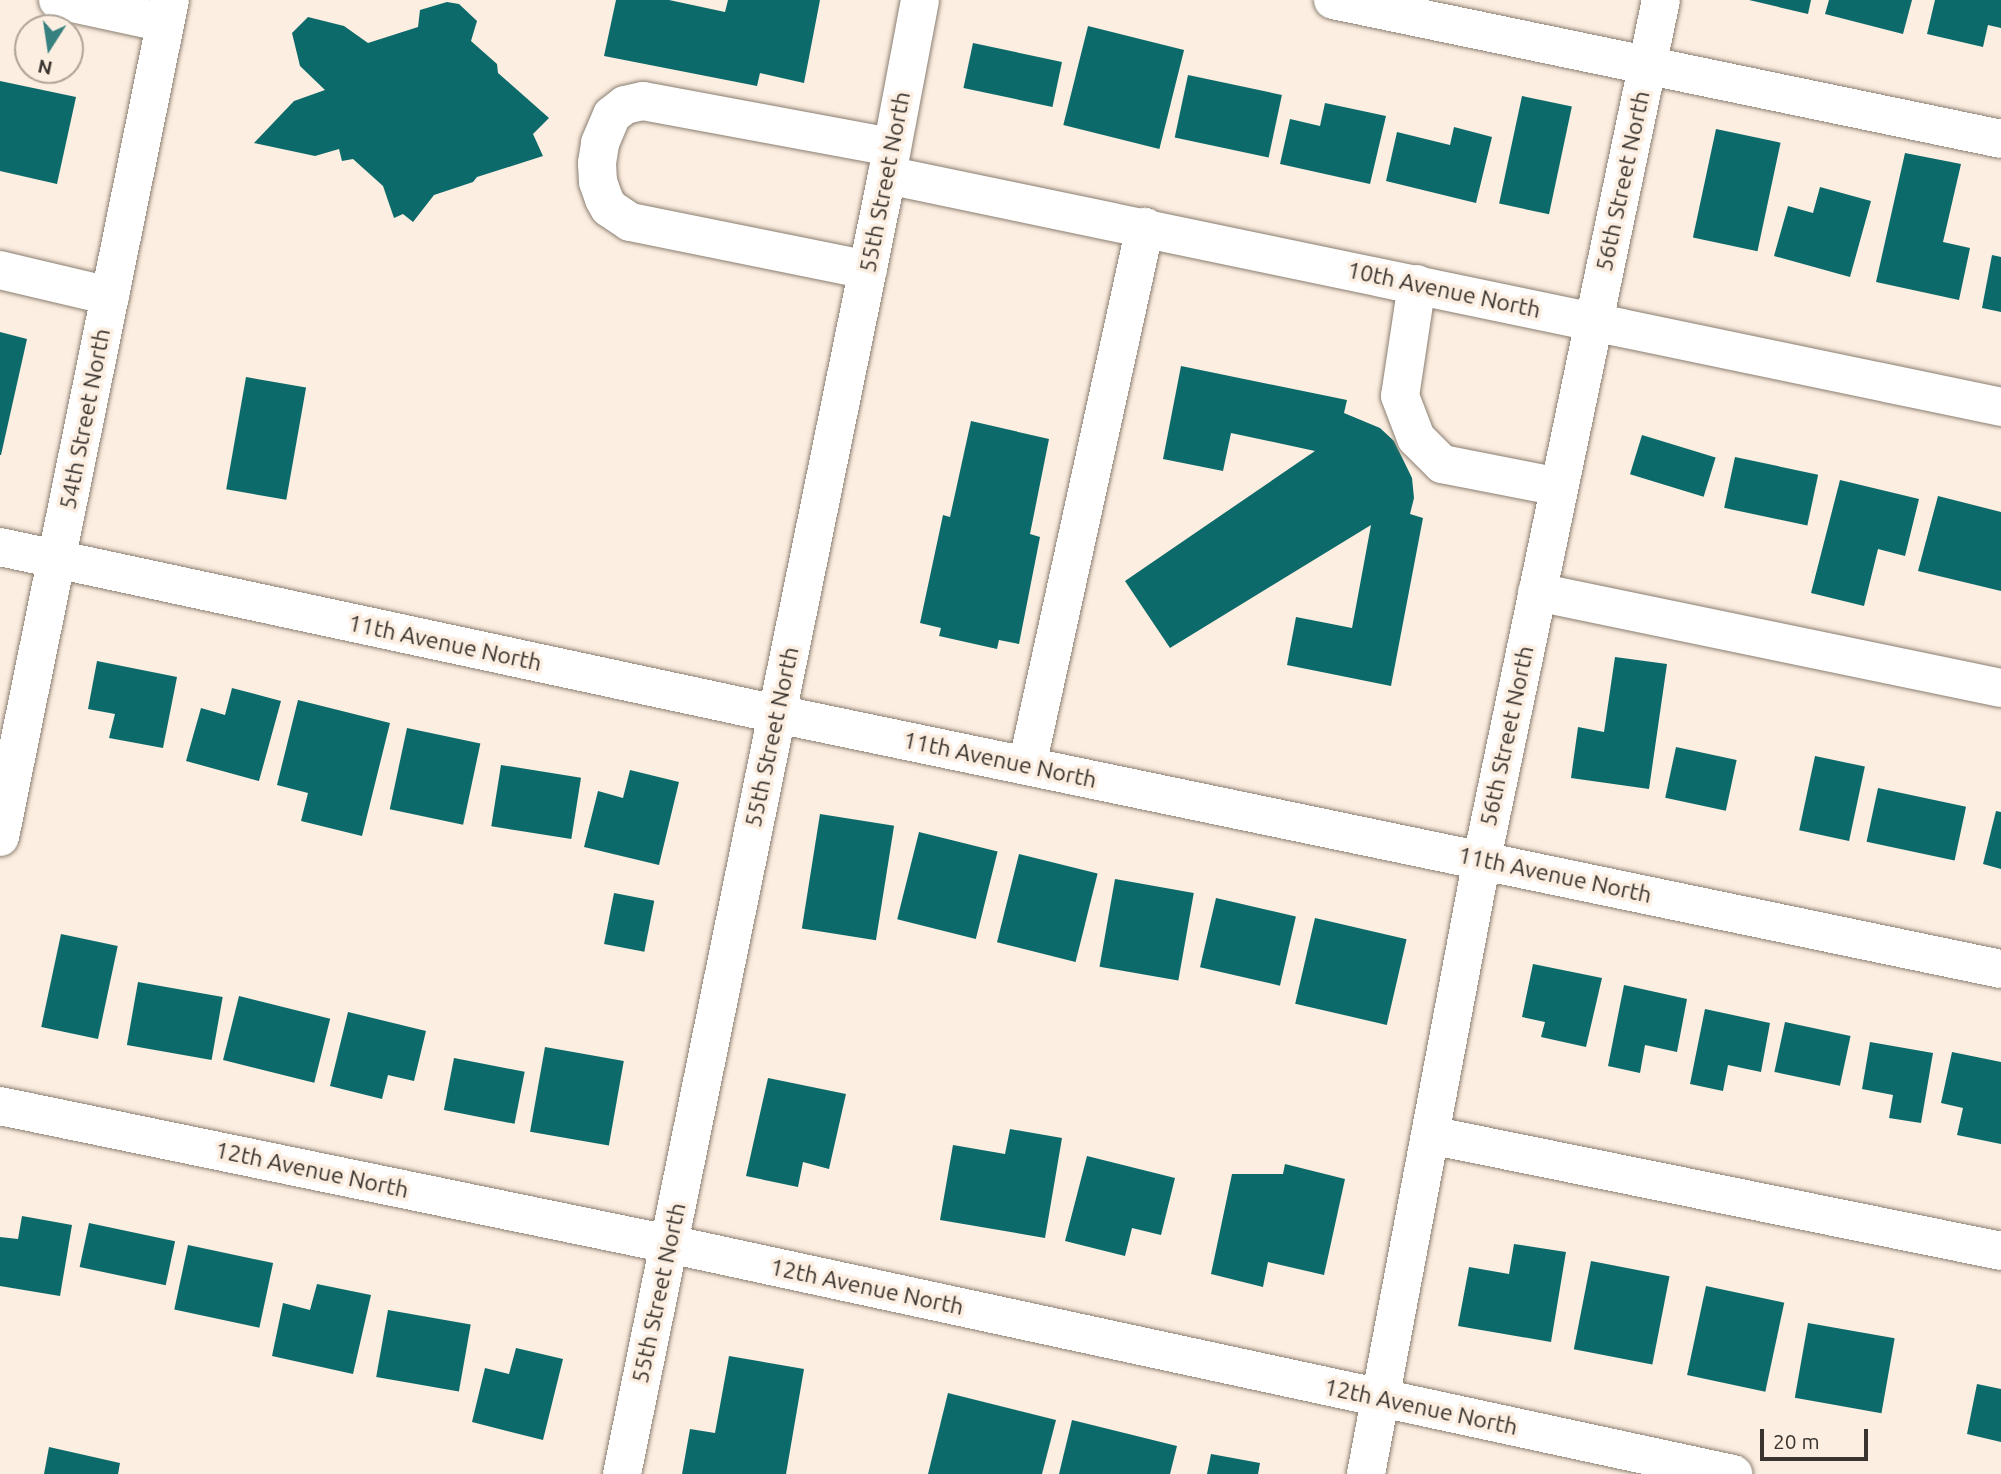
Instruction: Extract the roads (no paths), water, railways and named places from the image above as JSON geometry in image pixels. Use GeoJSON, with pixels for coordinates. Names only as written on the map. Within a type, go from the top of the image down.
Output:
{"type":"FeatureCollection","features":[{"type":"Feature","properties":{"kind":"street"},"geometry":{"type":"LineString","coordinates":[[58,0],[167,11]]}},
{"type":"Feature","properties":{"kind":"street","name":"55th Street North"},"geometry":{"type":"LineString","coordinates":[[622,1474],[868,271],[920,0]]}},
{"type":"Feature","properties":{"kind":"street"},"geometry":{"type":"LineString","coordinates":[[1333,0],[2001,139]]}},
{"type":"Feature","properties":{"kind":"street","name":"56th Street North"},"geometry":{"type":"LineString","coordinates":[[1366,1474],[1482,859],[1661,0]]}},
{"type":"Feature","properties":{"kind":"street","name":"54th Street North"},"geometry":{"type":"LineString","coordinates":[[0,837],[167,11]]}},
{"type":"Feature","properties":{"kind":"street","name":"10th Avenue North"},"geometry":{"type":"LineString","coordinates":[[868,271],[630,222],[609,208],[598,182],[600,142],[612,116],[625,105],[643,101],[890,161],[1145,228],[2001,407]]}},
{"type":"Feature","properties":{"kind":"street"},"geometry":{"type":"LineString","coordinates":[[1027,766],[1145,228]]}},
{"type":"Feature","properties":{"kind":"street"},"geometry":{"type":"LineString","coordinates":[[0,270],[110,296]]}},
{"type":"Feature","properties":{"kind":"street"},"geometry":{"type":"LineString","coordinates":[[1417,284],[1400,396],[1416,438],[1442,464],[1559,487]]}},
{"type":"Feature","properties":{"kind":"street","name":"11th Avenue North"},"geometry":{"type":"LineString","coordinates":[[0,547],[777,714],[2001,969]]}},
{"type":"Feature","properties":{"kind":"street"},"geometry":{"type":"LineString","coordinates":[[1537,592],[2001,688]]}},
{"type":"Feature","properties":{"kind":"street","name":"12th Avenue North"},"geometry":{"type":"LineString","coordinates":[[0,1106],[669,1244],[1733,1474]]}},
{"type":"Feature","properties":{"kind":"street"},"geometry":{"type":"LineString","coordinates":[[1430,1135],[2001,1251]]}}]}
